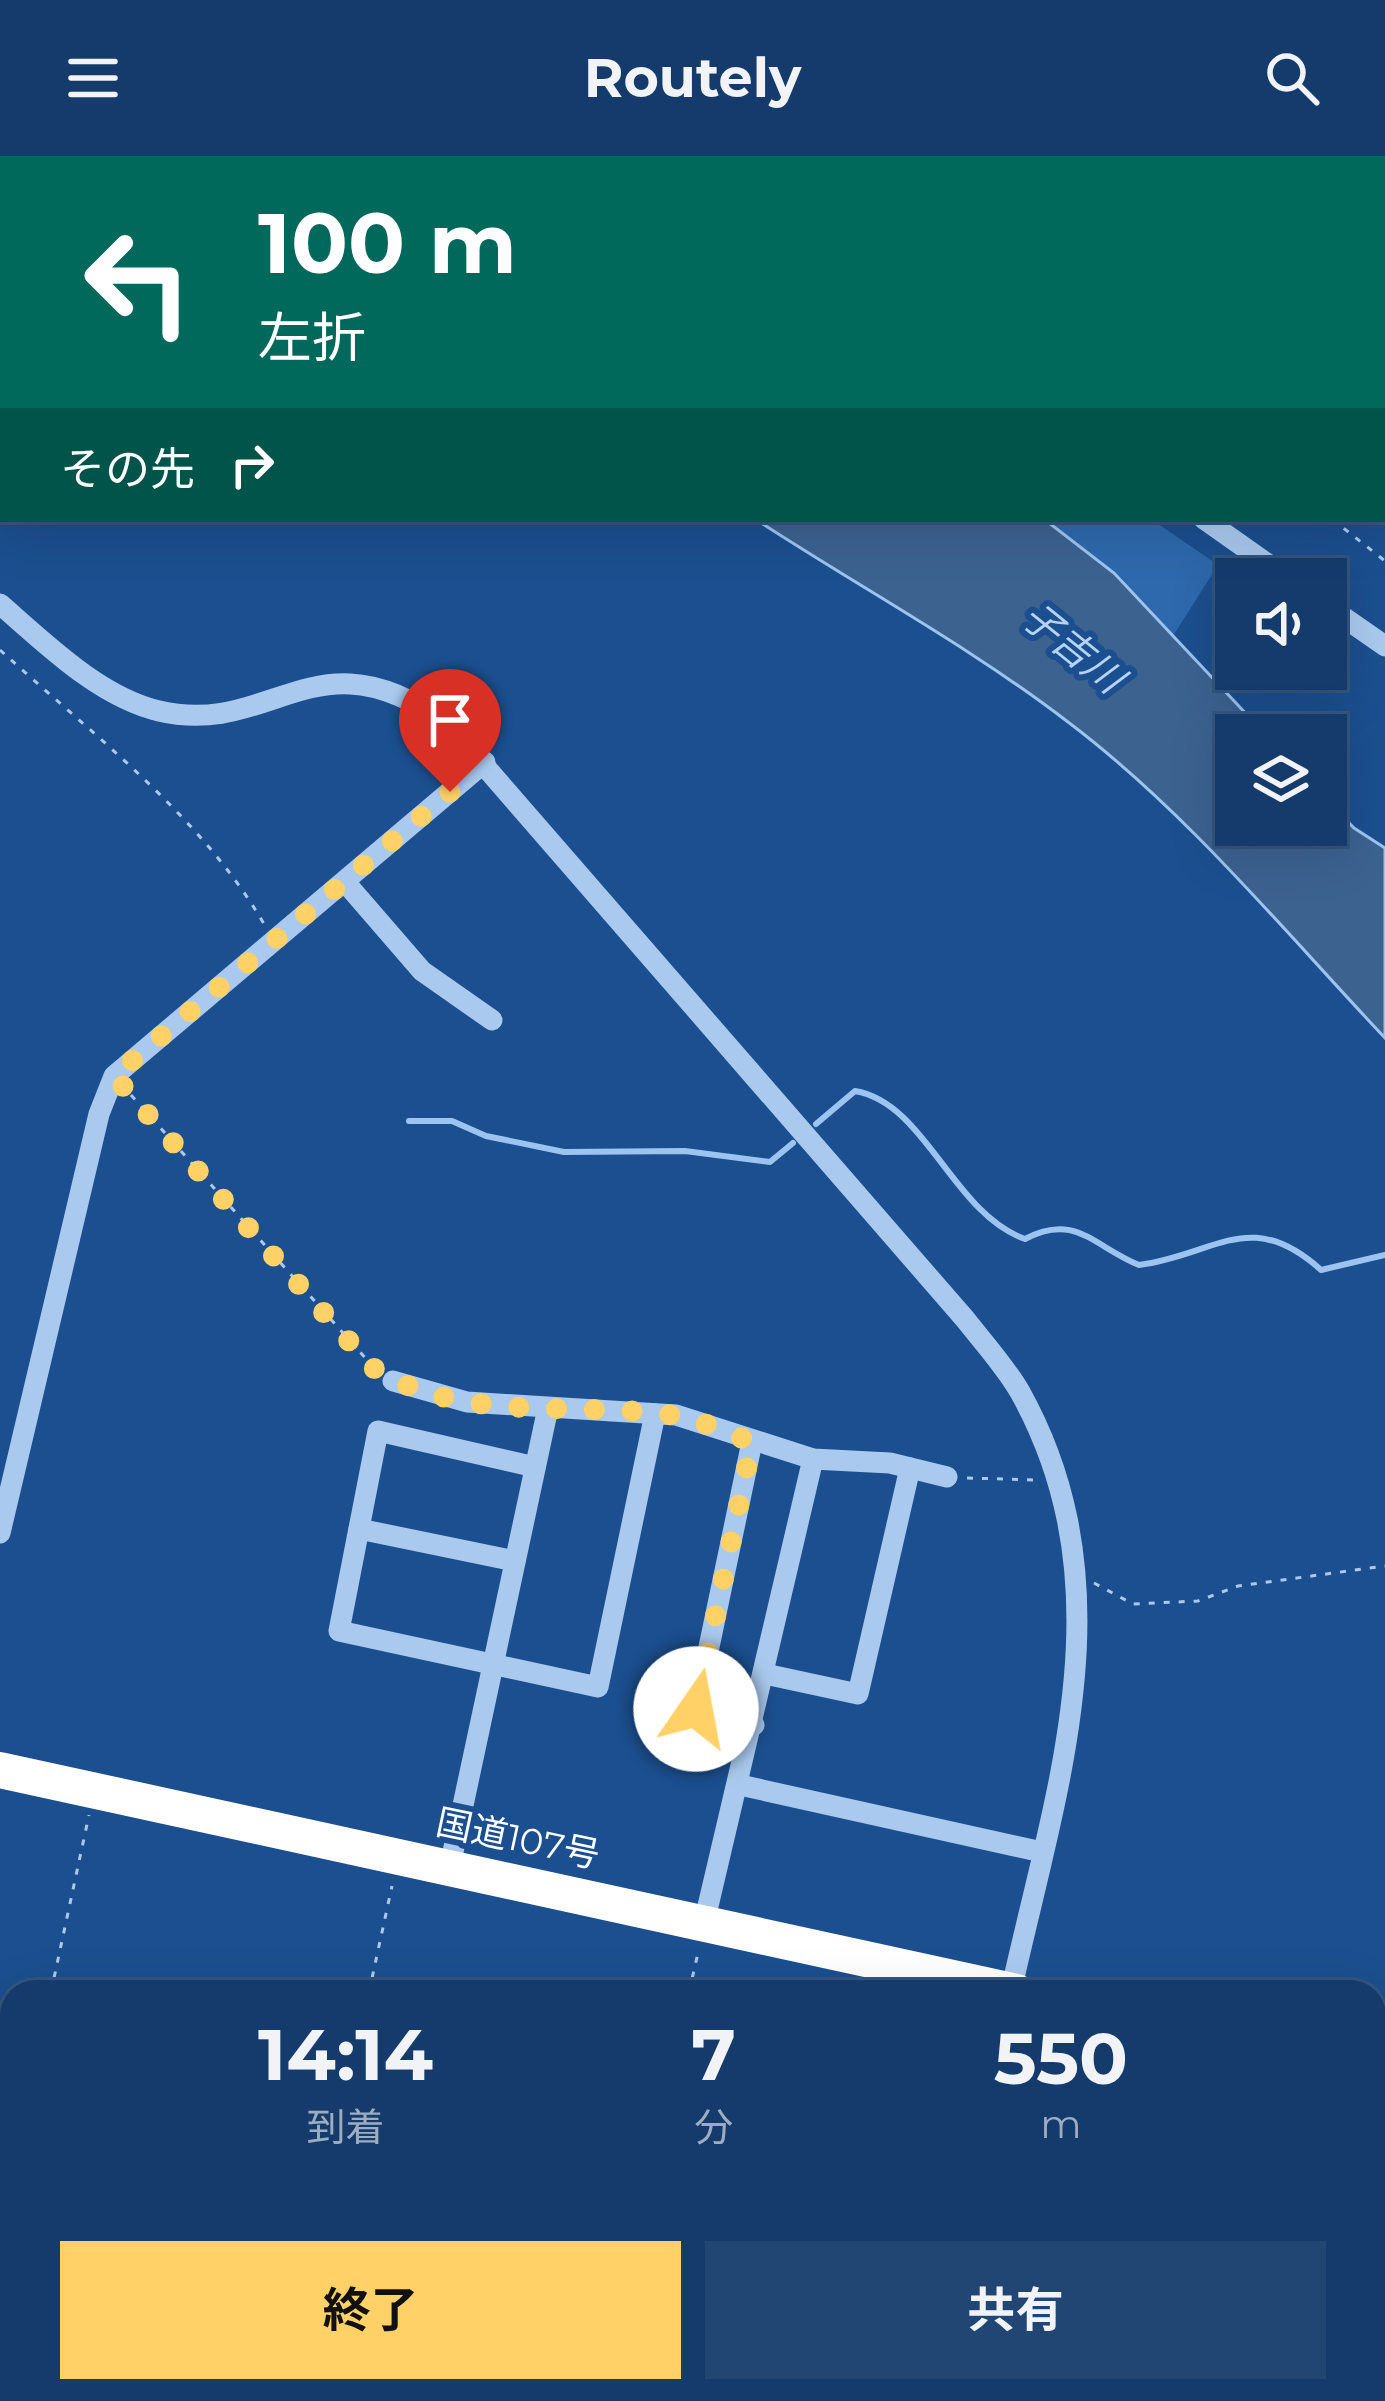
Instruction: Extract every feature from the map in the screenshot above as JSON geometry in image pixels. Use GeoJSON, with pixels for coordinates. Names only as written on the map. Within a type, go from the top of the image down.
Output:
{"type":"FeatureCollection","features":[{"type":"Feature","properties":{"kind":"highway","name":"国道107号"},"geometry":{"type":"LineString","coordinates":[[0,1770],[964,1980]]}},
{"type":"Feature","properties":{"kind":"street"},"geometry":{"type":"LineString","coordinates":[[1208,522],[1259,558]]}},
{"type":"Feature","properties":{"kind":"street"},"geometry":{"type":"LineString","coordinates":[[0,604],[90,678],[157,711],[224,712],[331,682],[392,689],[449,724],[965,1318],[1018,1388],[1060,1480],[1076,1574],[1080,1658],[1070,1732],[1016,1980]]}},
{"type":"Feature","properties":{"kind":"street"},"geometry":{"type":"LineString","coordinates":[[1347,620],[1385,646]]}},
{"type":"Feature","properties":{"kind":"street"},"geometry":{"type":"LineString","coordinates":[[0,1533],[98,1114],[114,1076],[485,763]]}},
{"type":"Feature","properties":{"kind":"street"},"geometry":{"type":"LineString","coordinates":[[345,882],[422,971],[492,1020]]}},
{"type":"Feature","properties":{"kind":"street"},"geometry":{"type":"LineString","coordinates":[[393,1381],[467,1402],[676,1415],[813,1459],[910,1468],[947,1477]]}},
{"type":"Feature","properties":{"kind":"street"},"geometry":{"type":"LineString","coordinates":[[450,1866],[548,1408]]}},
{"type":"Feature","properties":{"kind":"street"},"geometry":{"type":"LineString","coordinates":[[535,1467],[378,1431],[339,1631],[598,1687],[655,1414]]}},
{"type":"Feature","properties":{"kind":"street"},"geometry":{"type":"LineString","coordinates":[[752,1442],[696,1709],[754,1725]]}},
{"type":"Feature","properties":{"kind":"street"},"geometry":{"type":"LineString","coordinates":[[704,1923],[813,1459]]}},
{"type":"Feature","properties":{"kind":"street"},"geometry":{"type":"LineString","coordinates":[[765,1674],[858,1694],[910,1468]]}},
{"type":"Feature","properties":{"kind":"street"},"geometry":{"type":"LineString","coordinates":[[358,1529],[515,1561]]}},
{"type":"Feature","properties":{"kind":"street"},"geometry":{"type":"LineString","coordinates":[[740,1785],[1042,1852]]}},
{"type":"Feature","properties":{"kind":"path"},"geometry":{"type":"LineString","coordinates":[[1336,522],[1385,561]]}},
{"type":"Feature","properties":{"kind":"path"},"geometry":{"type":"LineString","coordinates":[[0,650],[136,775],[227,871],[272,938]]}},
{"type":"Feature","properties":{"kind":"path"},"geometry":{"type":"LineString","coordinates":[[114,1076],[372,1367],[393,1381]]}},
{"type":"Feature","properties":{"kind":"path"},"geometry":{"type":"LineString","coordinates":[[947,1477],[1060,1480]]}},
{"type":"Feature","properties":{"kind":"path"},"geometry":{"type":"LineString","coordinates":[[1076,1574],[1133,1604],[1198,1601],[1238,1586],[1385,1566]]}},
{"type":"Feature","properties":{"kind":"path"},"geometry":{"type":"LineString","coordinates":[[54,1980],[95,1790]]}},
{"type":"Feature","properties":{"kind":"path"},"geometry":{"type":"LineString","coordinates":[[372,1980],[398,1855]]}},
{"type":"Feature","properties":{"kind":"path"},"geometry":{"type":"LineString","coordinates":[[692,1980],[704,1923]]}},
{"type":"Feature","properties":{"kind":"shaded area"},"geometry":{"type":"Polygon","coordinates":[[[1048,522],[1155,522],[1215,563],[1173,636],[1114,573],[1048,522]]]}},
{"type":"Feature","properties":{"kind":"water","name":"子吉川"},"geometry":{"type":"Polygon","coordinates":[[[760,522],[1048,522],[1114,573],[1215,681],[1215,690],[1224,690],[1246,714],[1215,714],[1215,846],[1347,846],[1347,821],[1385,848],[1385,1038],[1233,873],[1153,794],[1068,722],[992,668],[760,522]]]}},
{"type":"Feature","properties":{"kind":"waterway"},"geometry":{"type":"LineString","coordinates":[[816,1124],[855,1091],[880,1100],[921,1136],[978,1207],[1025,1239],[1058,1229],[1072,1231],[1139,1265],[1253,1238],[1296,1251],[1321,1270],[1385,1255]]}},
{"type":"Feature","properties":{"kind":"waterway"},"geometry":{"type":"LineString","coordinates":[[409,1121],[452,1121],[486,1136],[564,1152],[685,1151],[770,1162],[793,1143]]}},
{"type":"Feature","properties":{"kind":"route"},"geometry":{"type":"LineString","coordinates":[[450,792],[114,1076],[372,1367],[393,1381],[467,1402],[676,1415],[752,1442],[696,1709]]}}]}
